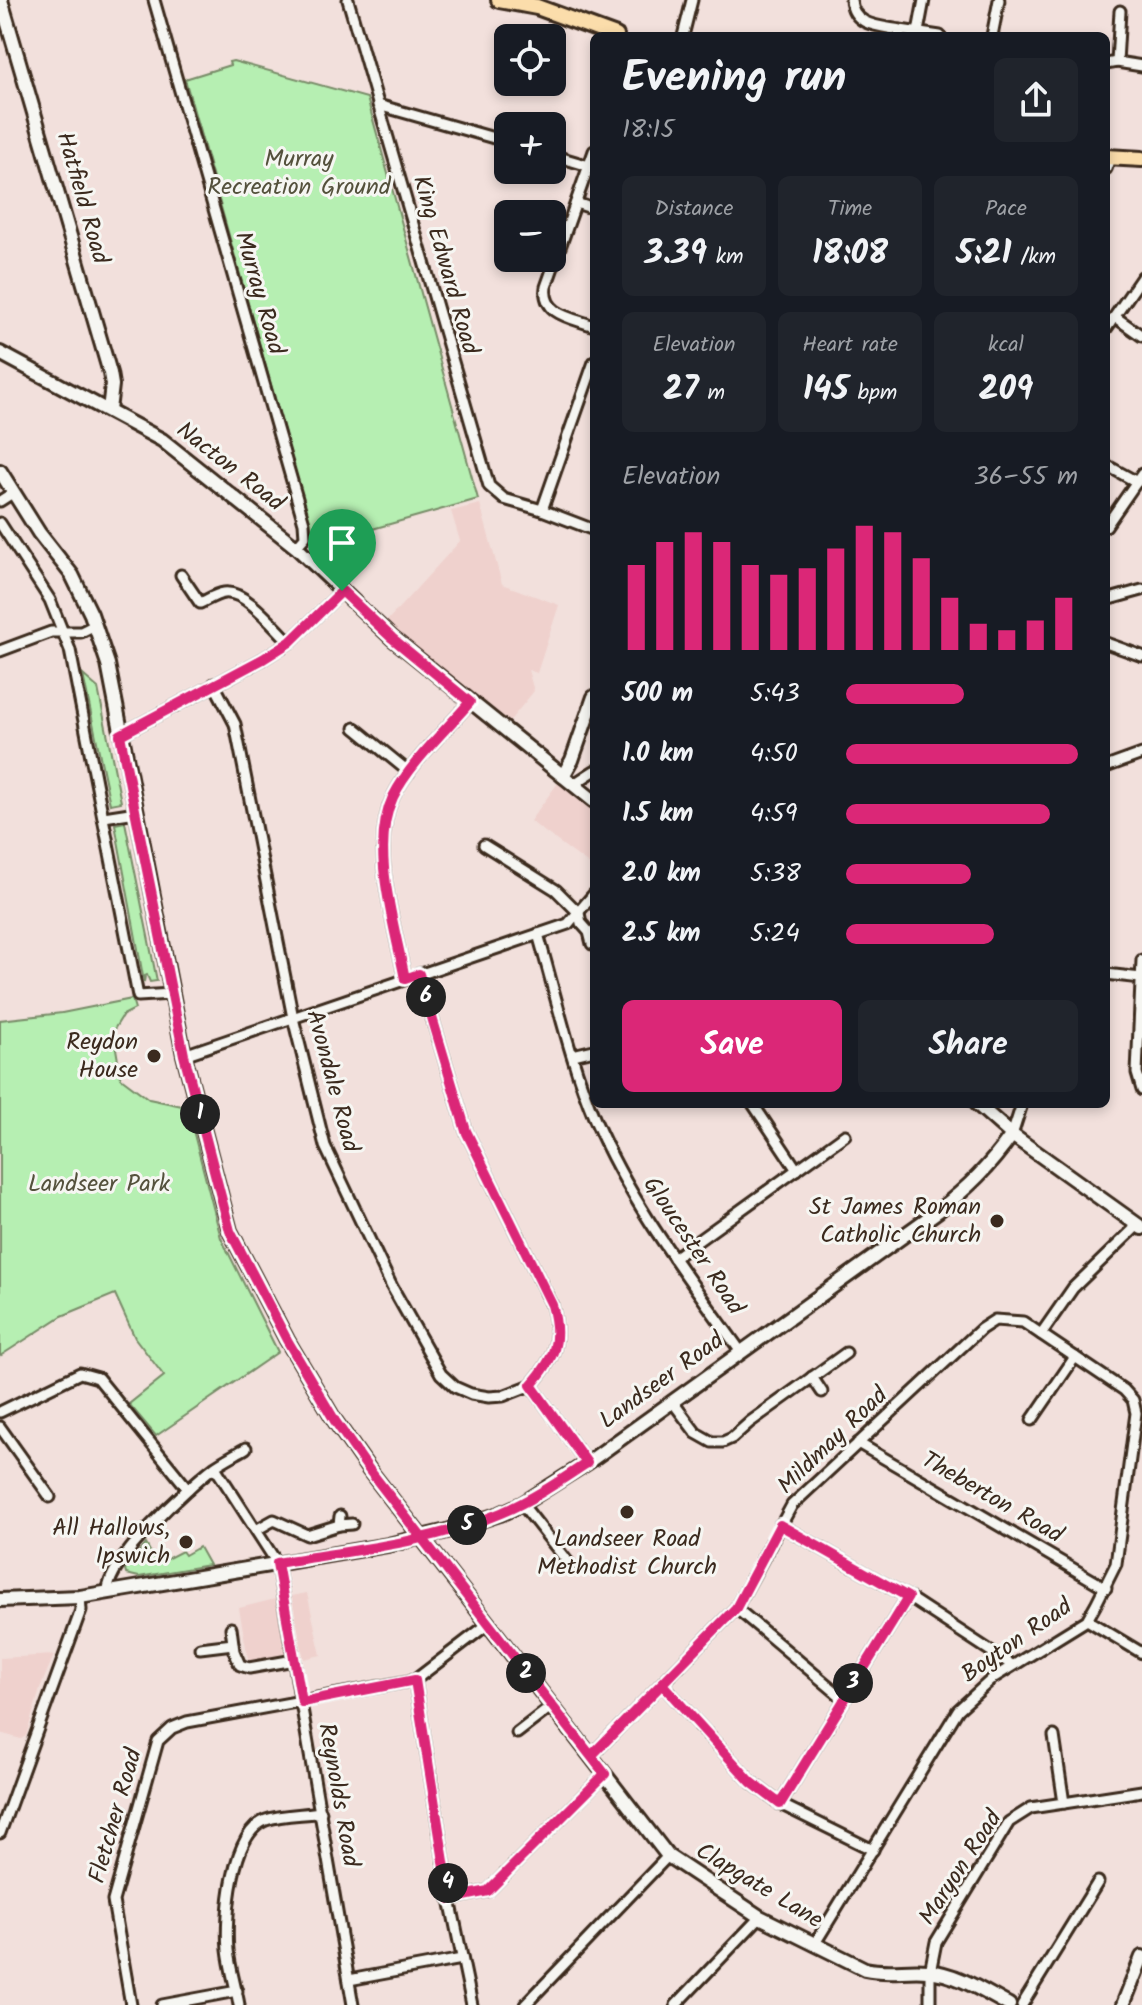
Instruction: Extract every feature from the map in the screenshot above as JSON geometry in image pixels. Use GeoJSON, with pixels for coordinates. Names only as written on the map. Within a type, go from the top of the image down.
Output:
{"type":"FeatureCollection","features":[{"type":"Feature","properties":{"kind":"main road"},"geometry":{"type":"LineString","coordinates":[[499,0],[537,7],[605,32]]}},
{"type":"Feature","properties":{"kind":"main road"},"geometry":{"type":"LineString","coordinates":[[1110,161],[1142,159]]}},
{"type":"Feature","properties":{"kind":"street","name":"Hatfield Road"},"geometry":{"type":"LineString","coordinates":[[1,0],[110,373],[112,391],[109,410]]}},
{"type":"Feature","properties":{"kind":"street","name":"Murray Road"},"geometry":{"type":"LineString","coordinates":[[154,0],[304,523],[305,537],[296,547]]}},
{"type":"Feature","properties":{"kind":"street","name":"King Edward Road"},"geometry":{"type":"LineString","coordinates":[[348,0],[484,473],[495,492],[504,499],[542,510]]}},
{"type":"Feature","properties":{"kind":"street"},"geometry":{"type":"LineString","coordinates":[[684,32],[692,0]]}},
{"type":"Feature","properties":{"kind":"street"},"geometry":{"type":"LineString","coordinates":[[851,0],[853,13],[863,22],[896,32]]}},
{"type":"Feature","properties":{"kind":"street"},"geometry":{"type":"LineString","coordinates":[[918,32],[924,0]]}},
{"type":"Feature","properties":{"kind":"street"},"geometry":{"type":"LineString","coordinates":[[993,32],[999,0]]}},
{"type":"Feature","properties":{"kind":"street"},"geometry":{"type":"LineString","coordinates":[[1120,11],[1111,63],[1142,66]]}},
{"type":"Feature","properties":{"kind":"street"},"geometry":{"type":"LineString","coordinates":[[378,105],[494,138]]}},
{"type":"Feature","properties":{"kind":"street"},"geometry":{"type":"LineString","coordinates":[[566,159],[589,166]]}},
{"type":"Feature","properties":{"kind":"street"},"geometry":{"type":"LineString","coordinates":[[590,163],[546,287],[545,298],[551,309],[590,324]]}},
{"type":"Feature","properties":{"kind":"street"},"geometry":{"type":"LineString","coordinates":[[576,203],[590,208]]}},
{"type":"Feature","properties":{"kind":"street"},"geometry":{"type":"LineString","coordinates":[[1110,324],[1142,277]]}},
{"type":"Feature","properties":{"kind":"street"},"geometry":{"type":"LineString","coordinates":[[1115,317],[1142,336]]}},
{"type":"Feature","properties":{"kind":"street","name":"Nacton Road"},"geometry":{"type":"LineString","coordinates":[[0,353],[162,440],[296,547],[392,638],[590,798]]}},
{"type":"Feature","properties":{"kind":"street"},"geometry":{"type":"LineString","coordinates":[[590,373],[542,510],[590,528]]}},
{"type":"Feature","properties":{"kind":"street"},"geometry":{"type":"LineString","coordinates":[[1110,467],[1139,478],[1110,520]]}},
{"type":"Feature","properties":{"kind":"street","name":"Clapgate Lane"},"geometry":{"type":"LineString","coordinates":[[0,471],[39,533],[72,575],[95,625],[108,664],[184,1055],[230,1231],[287,1340],[335,1421],[370,1471],[668,1856],[760,1917],[865,1969],[930,1972],[964,1980],[1009,2005]]}},
{"type":"Feature","properties":{"kind":"street"},"geometry":{"type":"LineString","coordinates":[[0,501],[14,492]]}},
{"type":"Feature","properties":{"kind":"street"},"geometry":{"type":"LineString","coordinates":[[0,523],[50,600],[70,650],[138,996],[172,994]]}},
{"type":"Feature","properties":{"kind":"street"},"geometry":{"type":"LineString","coordinates":[[181,575],[200,603],[224,593],[236,595],[248,601],[290,642]]}},
{"type":"Feature","properties":{"kind":"street"},"geometry":{"type":"LineString","coordinates":[[1110,599],[1142,590]]}},
{"type":"Feature","properties":{"kind":"street"},"geometry":{"type":"LineString","coordinates":[[120,735],[290,642],[342,591]]}},
{"type":"Feature","properties":{"kind":"street"},"geometry":{"type":"LineString","coordinates":[[0,651],[51,632],[81,632],[95,625]]}},
{"type":"Feature","properties":{"kind":"street"},"geometry":{"type":"LineString","coordinates":[[1110,644],[1142,656]]}},
{"type":"Feature","properties":{"kind":"street","name":"Avondale Road"},"geometry":{"type":"LineString","coordinates":[[214,684],[235,724],[293,1018],[325,1146],[392,1287],[441,1374],[455,1387],[489,1397],[503,1396],[531,1385]]}},
{"type":"Feature","properties":{"kind":"street"},"geometry":{"type":"LineString","coordinates":[[405,979],[381,853],[385,818],[394,795],[409,772],[470,702]]}},
{"type":"Feature","properties":{"kind":"street"},"geometry":{"type":"LineString","coordinates":[[563,776],[572,760],[590,708]]}},
{"type":"Feature","properties":{"kind":"street"},"geometry":{"type":"LineString","coordinates":[[355,728],[409,772]]}},
{"type":"Feature","properties":{"kind":"street"},"geometry":{"type":"LineString","coordinates":[[1110,766],[1141,758]]}},
{"type":"Feature","properties":{"kind":"street"},"geometry":{"type":"LineString","coordinates":[[572,760],[577,769],[590,773]]}},
{"type":"Feature","properties":{"kind":"street"},"geometry":{"type":"LineString","coordinates":[[574,784],[590,774]]}},
{"type":"Feature","properties":{"kind":"street"},"geometry":{"type":"LineString","coordinates":[[104,817],[136,812]]}},
{"type":"Feature","properties":{"kind":"street"},"geometry":{"type":"LineString","coordinates":[[484,845],[556,890],[579,913],[581,923],[590,936]]}},
{"type":"Feature","properties":{"kind":"street"},"geometry":{"type":"LineString","coordinates":[[184,1055],[568,924],[590,899]]}},
{"type":"Feature","properties":{"kind":"street","name":"Gloucester Road"},"geometry":{"type":"LineString","coordinates":[[538,934],[590,1106]]}},
{"type":"Feature","properties":{"kind":"street"},"geometry":{"type":"LineString","coordinates":[[1142,960],[1137,1073],[1142,1090]]}},
{"type":"Feature","properties":{"kind":"street"},"geometry":{"type":"LineString","coordinates":[[419,974],[466,1131],[555,1314],[557,1341],[544,1370],[531,1385],[587,1463]]}},
{"type":"Feature","properties":{"kind":"street"},"geometry":{"type":"LineString","coordinates":[[1110,974],[1141,978]]}},
{"type":"Feature","properties":{"kind":"street"},"geometry":{"type":"LineString","coordinates":[[573,1055],[590,1051]]}},
{"type":"Feature","properties":{"kind":"street","name":"Gloucester Road"},"geometry":{"type":"LineString","coordinates":[[591,1108],[616,1165],[647,1221],[741,1352]]}},
{"type":"Feature","properties":{"kind":"street"},"geometry":{"type":"LineString","coordinates":[[756,1108],[797,1170]]}},
{"type":"Feature","properties":{"kind":"street"},"geometry":{"type":"LineString","coordinates":[[982,1108],[1012,1135],[1140,1226],[1073,1288],[1041,1334]]}},
{"type":"Feature","properties":{"kind":"street"},"geometry":{"type":"LineString","coordinates":[[1012,1135],[1021,1108]]}},
{"type":"Feature","properties":{"kind":"street"},"geometry":{"type":"LineString","coordinates":[[674,1258],[845,1135]]}},
{"type":"Feature","properties":{"kind":"street","name":"Landseer Road"},"geometry":{"type":"LineString","coordinates":[[0,1600],[80,1597],[423,1537],[479,1521],[522,1504],[587,1463],[971,1186],[1012,1135]]}},
{"type":"Feature","properties":{"kind":"street","name":"Mildmay Road"},"geometry":{"type":"LineString","coordinates":[[591,1756],[736,1608],[792,1505],[858,1443],[981,1329],[995,1320],[1023,1322],[1041,1334]]}},
{"type":"Feature","properties":{"kind":"street","name":"Boyton Road"},"geometry":{"type":"LineString","coordinates":[[814,1945],[958,1710],[974,1693],[1012,1665],[1087,1620],[1116,1564],[1136,1413],[1133,1400],[1124,1390],[1041,1334]]}},
{"type":"Feature","properties":{"kind":"street"},"geometry":{"type":"LineString","coordinates":[[672,1401],[696,1433],[712,1442],[723,1442],[846,1353]]}},
{"type":"Feature","properties":{"kind":"street"},"geometry":{"type":"LineString","coordinates":[[1032,1420],[1075,1357]]}},
{"type":"Feature","properties":{"kind":"street"},"geometry":{"type":"LineString","coordinates":[[0,1412],[80,1373],[91,1374],[115,1397],[188,1489]]}},
{"type":"Feature","properties":{"kind":"street"},"geometry":{"type":"LineString","coordinates":[[812,1377],[822,1392]]}},
{"type":"Feature","properties":{"kind":"street"},"geometry":{"type":"LineString","coordinates":[[0,1427],[50,1497]]}},
{"type":"Feature","properties":{"kind":"street","name":"Theberton Road"},"geometry":{"type":"LineString","coordinates":[[858,1443],[1106,1588]]}},
{"type":"Feature","properties":{"kind":"street"},"geometry":{"type":"LineString","coordinates":[[108,1592],[107,1583],[117,1567],[153,1523],[215,1467],[246,1448]]}},
{"type":"Feature","properties":{"kind":"street","name":"Reynolds Road"},"geometry":{"type":"LineString","coordinates":[[215,1467],[277,1563],[353,2005]]}},
{"type":"Feature","properties":{"kind":"street"},"geometry":{"type":"LineString","coordinates":[[522,1504],[570,1565]]}},
{"type":"Feature","properties":{"kind":"street"},"geometry":{"type":"LineString","coordinates":[[256,1530],[274,1520],[307,1535],[339,1520],[352,1524]]}},
{"type":"Feature","properties":{"kind":"street"},"geometry":{"type":"LineString","coordinates":[[780,1525],[908,1597],[1012,1665]]}},
{"type":"Feature","properties":{"kind":"street"},"geometry":{"type":"LineString","coordinates":[[0,1833],[53,1679],[81,1610],[80,1597]]}},
{"type":"Feature","properties":{"kind":"street"},"geometry":{"type":"LineString","coordinates":[[780,1804],[908,1597]]}},
{"type":"Feature","properties":{"kind":"street"},"geometry":{"type":"LineString","coordinates":[[736,1608],[843,1698]]}},
{"type":"Feature","properties":{"kind":"street"},"geometry":{"type":"LineString","coordinates":[[1087,1620],[1142,1653]]}},
{"type":"Feature","properties":{"kind":"street"},"geometry":{"type":"LineString","coordinates":[[472,2005],[450,1899],[415,1680],[488,1624]]}},
{"type":"Feature","properties":{"kind":"street"},"geometry":{"type":"LineString","coordinates":[[231,1628],[240,1665],[249,1668],[294,1660]]}},
{"type":"Feature","properties":{"kind":"street"},"geometry":{"type":"LineString","coordinates":[[200,1648],[233,1644]]}},
{"type":"Feature","properties":{"kind":"street","name":"Fletcher Road"},"geometry":{"type":"LineString","coordinates":[[131,2005],[113,1901],[158,1741],[172,1728],[187,1722],[415,1680]]}},
{"type":"Feature","properties":{"kind":"street"},"geometry":{"type":"LineString","coordinates":[[662,1684],[751,1782],[780,1804],[873,1850]]}},
{"type":"Feature","properties":{"kind":"street"},"geometry":{"type":"LineString","coordinates":[[517,1733],[552,1706]]}},
{"type":"Feature","properties":{"kind":"street"},"geometry":{"type":"LineString","coordinates":[[1054,1736],[1064,1803]]}},
{"type":"Feature","properties":{"kind":"street"},"geometry":{"type":"LineString","coordinates":[[450,1899],[488,1891],[605,1774]]}},
{"type":"Feature","properties":{"kind":"street","name":"Maryon Road"},"geometry":{"type":"LineString","coordinates":[[930,2005],[930,1972],[936,1942],[1009,1822],[1031,1808],[1142,1791]]}},
{"type":"Feature","properties":{"kind":"street"},"geometry":{"type":"LineString","coordinates":[[239,2005],[228,1950],[229,1892],[244,1843],[251,1830],[266,1820],[321,1812]]}},
{"type":"Feature","properties":{"kind":"street"},"geometry":{"type":"LineString","coordinates":[[525,2005],[668,1856]]}},
{"type":"Feature","properties":{"kind":"street"},"geometry":{"type":"LineString","coordinates":[[1022,2005],[1098,1882]]}},
{"type":"Feature","properties":{"kind":"street"},"geometry":{"type":"LineString","coordinates":[[683,2003],[760,1917]]}},
{"type":"Feature","properties":{"kind":"street"},"geometry":{"type":"LineString","coordinates":[[1123,2005],[1142,1957]]}},
{"type":"Feature","properties":{"kind":"street"},"geometry":{"type":"LineString","coordinates":[[349,1980],[462,1959]]}},
{"type":"Feature","properties":{"kind":"street"},"geometry":{"type":"LineString","coordinates":[[162,2005],[237,1991]]}},
{"type":"Feature","properties":{"kind":"shaded area"},"geometry":{"type":"Polygon","coordinates":[[[480,504],[502,584],[559,605],[537,673],[528,670],[534,691],[508,723],[385,623],[460,541],[451,511],[480,504]]]}},
{"type":"Feature","properties":{"kind":"shaded area"},"geometry":{"type":"Polygon","coordinates":[[[563,776],[590,798],[590,865],[530,821],[563,776]]]}},
{"type":"Feature","properties":{"kind":"shaded area"},"geometry":{"type":"Polygon","coordinates":[[[307,1593],[321,1655],[304,1659],[291,1596],[307,1593]]]}},
{"type":"Feature","properties":{"kind":"shaded area"},"geometry":{"type":"Polygon","coordinates":[[[279,1598],[287,1658],[249,1664],[239,1608],[279,1598]]]}},
{"type":"Feature","properties":{"kind":"shaded area"},"geometry":{"type":"Polygon","coordinates":[[[54,1655],[26,1736],[21,1739],[0,1733],[0,1658],[54,1655]]]}},
{"type":"Feature","properties":{"kind":"green space","name":"Murray Recreation Ground"},"geometry":{"type":"Polygon","coordinates":[[[229,62],[367,98],[478,499],[316,545],[185,79],[230,65],[229,62]]]}},
{"type":"Feature","properties":{"kind":"green space"},"geometry":{"type":"Polygon","coordinates":[[[83,675],[98,688],[121,802],[110,804],[83,675]]]}},
{"type":"Feature","properties":{"kind":"green space"},"geometry":{"type":"Polygon","coordinates":[[[125,822],[157,981],[150,982],[147,975],[144,982],[115,824],[125,822]]]}},
{"type":"Feature","properties":{"kind":"green space","name":"Landseer Park"},"geometry":{"type":"Polygon","coordinates":[[[132,999],[135,1009],[123,1015],[113,1031],[121,1078],[149,1099],[187,1107],[221,1238],[278,1352],[156,1436],[129,1404],[164,1376],[135,1338],[115,1294],[62,1316],[0,1356],[0,1020],[62,1013],[132,999]]]}},
{"type":"Feature","properties":{"kind":"green space"},"geometry":{"type":"Polygon","coordinates":[[[146,1544],[157,1564],[182,1551],[185,1555],[199,1547],[209,1565],[139,1577],[126,1574],[125,1570],[146,1544]]]}},
{"type":"Feature","properties":{"kind":"place","name":"Reydon House"},"geometry":{"type":"Point","coordinates":[154,1056]}},
{"type":"Feature","properties":{"kind":"place","name":"St James Roman Catholic Church"},"geometry":{"type":"Point","coordinates":[997,1221]}},
{"type":"Feature","properties":{"kind":"place","name":"Landseer Road Methodist Church"},"geometry":{"type":"Point","coordinates":[627,1512]}},
{"type":"Feature","properties":{"kind":"place","name":"All Hallows, Ipswich"},"geometry":{"type":"Point","coordinates":[186,1542]}},
{"type":"Feature","properties":{"kind":"route"},"geometry":{"type":"LineString","coordinates":[[342,591],[290,642],[120,735],[184,1055],[230,1231],[287,1340],[335,1421],[370,1471],[423,1537],[591,1756],[736,1608],[780,1525],[908,1597],[780,1804],[751,1782],[662,1684],[591,1756],[605,1774],[488,1891],[450,1899],[415,1680],[302,1702],[277,1563],[388,1545],[423,1537],[479,1521],[522,1504],[587,1463],[531,1385],[544,1370],[557,1341],[557,1323],[552,1305],[466,1131],[419,974],[405,979],[381,853],[385,818],[394,795],[409,772],[470,702],[392,638],[342,591]]}}]}
